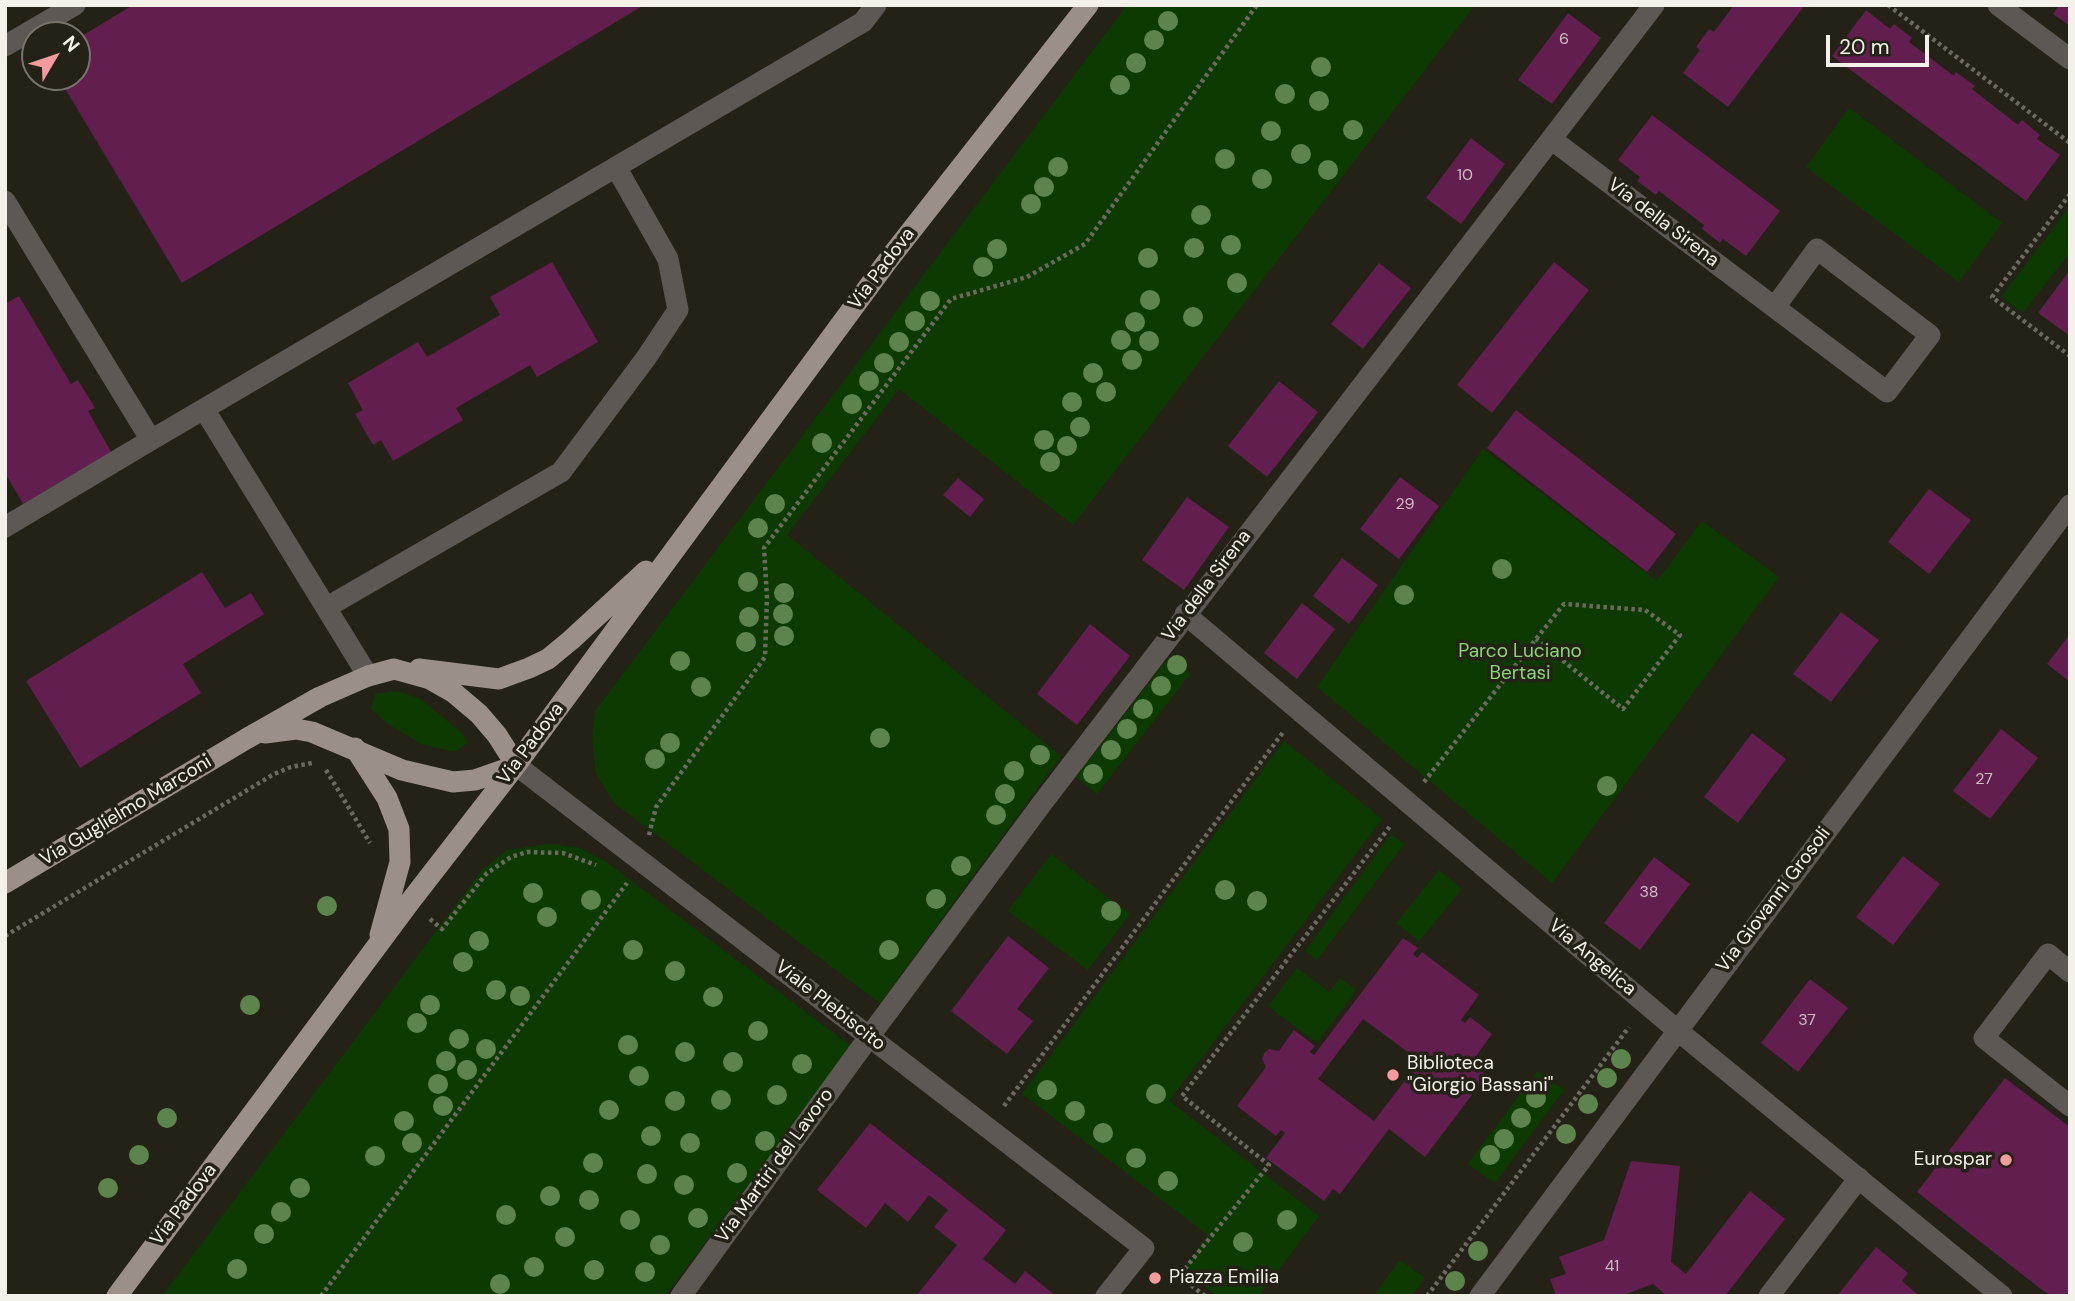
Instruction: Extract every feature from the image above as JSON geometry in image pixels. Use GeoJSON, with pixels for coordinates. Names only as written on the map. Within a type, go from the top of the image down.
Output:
{"type":"FeatureCollection","features":[{"type":"Feature","properties":{"kind":"main road","name":"Via Padova"},"geometry":{"type":"LineString","coordinates":[[117,1296],[377,946],[516,765],[889,259],[1088,5]]}},
{"type":"Feature","properties":{"kind":"main road","name":"Via Padova"},"geometry":{"type":"LineString","coordinates":[[394,669],[417,669],[499,679],[529,668],[548,659],[572,640],[681,538]]}},
{"type":"Feature","properties":{"kind":"main road","name":"Via Guglielmo Marconi"},"geometry":{"type":"LineString","coordinates":[[5,883],[246,738],[320,697],[368,676],[394,669]]}},
{"type":"Feature","properties":{"kind":"main road"},"geometry":{"type":"LineString","coordinates":[[394,669],[430,679],[453,692],[479,714],[497,735],[516,765]]}},
{"type":"Feature","properties":{"kind":"main road","name":"Via Guglielmo Marconi"},"geometry":{"type":"LineString","coordinates":[[246,738],[296,729],[312,732],[402,770],[453,782],[475,780],[516,765]]}},
{"type":"Feature","properties":{"kind":"main road","name":"Via Padova"},"geometry":{"type":"LineString","coordinates":[[355,748],[387,798],[398,829],[400,862],[377,946]]}},
{"type":"Feature","properties":{"kind":"street"},"geometry":{"type":"LineString","coordinates":[[5,46],[75,5]]}},
{"type":"Feature","properties":{"kind":"street","name":"Via della Sirena"},"geometry":{"type":"LineString","coordinates":[[869,1037],[1185,614],[1654,5]]}},
{"type":"Feature","properties":{"kind":"street"},"geometry":{"type":"LineString","coordinates":[[1998,5],[2070,59]]}},
{"type":"Feature","properties":{"kind":"street"},"geometry":{"type":"LineString","coordinates":[[5,527],[616,167],[864,11]]}},
{"type":"Feature","properties":{"kind":"street","name":"Via della Sirena"},"geometry":{"type":"LineString","coordinates":[[1551,139],[1774,307],[1887,392],[1930,335],[1817,249],[1774,307]]}},
{"type":"Feature","properties":{"kind":"street"},"geometry":{"type":"LineString","coordinates":[[327,607],[561,472],[665,330],[678,310],[668,260],[616,167]]}},
{"type":"Feature","properties":{"kind":"street"},"geometry":{"type":"LineString","coordinates":[[5,201],[151,440]]}},
{"type":"Feature","properties":{"kind":"street"},"geometry":{"type":"LineString","coordinates":[[204,409],[368,676]]}},
{"type":"Feature","properties":{"kind":"street","name":"Via Giovanni Grosoli"},"geometry":{"type":"LineString","coordinates":[[1480,1296],[2070,505]]}},
{"type":"Feature","properties":{"kind":"street","name":"Via Angelica"},"geometry":{"type":"LineString","coordinates":[[1185,614],[1677,1030],[2003,1296]]}},
{"type":"Feature","properties":{"kind":"street","name":"Viale Plebiscito"},"geometry":{"type":"LineString","coordinates":[[516,765],[1144,1248],[1112,1294]]}},
{"type":"Feature","properties":{"kind":"street"},"geometry":{"type":"LineString","coordinates":[[2070,972],[2048,954],[1984,1038],[2070,1106]]}},
{"type":"Feature","properties":{"kind":"street","name":"Via Martiri del Lavoro"},"geometry":{"type":"LineString","coordinates":[[686,1294],[869,1037]]}},
{"type":"Feature","properties":{"kind":"street"},"geometry":{"type":"LineString","coordinates":[[1769,1296],[1859,1178]]}},
{"type":"Feature","properties":{"kind":"path"},"geometry":{"type":"LineString","coordinates":[[321,1296],[643,862],[656,807],[765,657],[767,597],[764,548],[951,299],[1027,277],[1085,244],[1258,5]]}},
{"type":"Feature","properties":{"kind":"path"},"geometry":{"type":"LineString","coordinates":[[1888,5],[2070,143]]}},
{"type":"Feature","properties":{"kind":"path"},"geometry":{"type":"LineString","coordinates":[[2070,194],[1992,297],[2070,356]]}},
{"type":"Feature","properties":{"kind":"path"},"geometry":{"type":"LineString","coordinates":[[1205,1296],[1179,1276],[1269,1165],[1182,1096],[1408,803],[1536,639],[1564,604],[1645,610],[1680,635],[1623,709],[1536,639]]}},
{"type":"Feature","properties":{"kind":"path"},"geometry":{"type":"LineString","coordinates":[[988,1128],[1299,711]]}},
{"type":"Feature","properties":{"kind":"path"},"geometry":{"type":"LineString","coordinates":[[5,936],[274,775]]}},
{"type":"Feature","properties":{"kind":"path"},"geometry":{"type":"LineString","coordinates":[[1427,1296],[1646,1004]]}},
{"type":"Feature","properties":{"kind":"green space"},"geometry":{"type":"Polygon","coordinates":[[[1127,5],[1475,5],[1073,525],[899,389],[787,535],[1061,756],[880,1003],[614,803],[596,774],[592,738],[595,711],[1127,5]]]}},
{"type":"Feature","properties":{"kind":"green space"},"geometry":{"type":"Polygon","coordinates":[[[1849,108],[2002,223],[1959,282],[1806,167],[1849,108]]]}},
{"type":"Feature","properties":{"kind":"green space"},"geometry":{"type":"Polygon","coordinates":[[[2070,206],[2070,252],[2023,313],[2001,297],[2070,206]]]}},
{"type":"Feature","properties":{"kind":"green space","name":"Parco Luciano Bertasi"},"geometry":{"type":"Polygon","coordinates":[[[1483,449],[1657,581],[1702,521],[1779,577],[1552,883],[1317,687],[1483,449]]]}},
{"type":"Feature","properties":{"kind":"green space"},"geometry":{"type":"Polygon","coordinates":[[[1169,657],[1190,674],[1097,794],[1076,777],[1169,657]]]}},
{"type":"Feature","properties":{"kind":"green space"},"geometry":{"type":"Polygon","coordinates":[[[396,691],[419,698],[461,732],[468,743],[454,752],[421,744],[388,724],[371,709],[375,694],[396,691]]]}},
{"type":"Feature","properties":{"kind":"green space"},"geometry":{"type":"Polygon","coordinates":[[[1284,741],[1382,819],[1169,1101],[1319,1216],[1259,1296],[1217,1296],[1183,1270],[1208,1235],[1022,1094],[1284,741]]]}},
{"type":"Feature","properties":{"kind":"green space"},"geometry":{"type":"Polygon","coordinates":[[[1391,834],[1404,844],[1317,960],[1305,951],[1391,834]]]}},
{"type":"Feature","properties":{"kind":"green space"},"geometry":{"type":"Polygon","coordinates":[[[548,844],[577,847],[605,861],[852,1047],[665,1296],[162,1296],[482,870],[507,850],[548,844]]]}},
{"type":"Feature","properties":{"kind":"green space"},"geometry":{"type":"Polygon","coordinates":[[[1051,854],[1130,914],[1088,970],[1008,911],[1051,854]]]}},
{"type":"Feature","properties":{"kind":"green space"},"geometry":{"type":"Polygon","coordinates":[[[1439,870],[1462,889],[1419,941],[1396,923],[1439,870]]]}},
{"type":"Feature","properties":{"kind":"green space"},"geometry":{"type":"Polygon","coordinates":[[[1297,968],[1329,992],[1340,978],[1356,990],[1317,1043],[1268,1006],[1297,968]]]}},
{"type":"Feature","properties":{"kind":"green space"},"geometry":{"type":"Polygon","coordinates":[[[1537,1071],[1564,1090],[1495,1183],[1468,1164],[1537,1071]]]}},
{"type":"Feature","properties":{"kind":"green space"},"geometry":{"type":"Polygon","coordinates":[[[1400,1260],[1425,1278],[1412,1296],[1373,1296],[1400,1260]]]}},
{"type":"Feature","properties":{"kind":"building"},"geometry":{"type":"Polygon","coordinates":[[[133,5],[644,5],[182,283],[66,91],[91,91],[91,30],[133,5]]]}},
{"type":"Feature","properties":{"kind":"building"},"geometry":{"type":"Polygon","coordinates":[[[1734,5],[1805,5],[1728,107],[1683,73],[1700,50],[1696,47],[1709,29],[1714,32],[1734,5]]]}},
{"type":"Feature","properties":{"kind":"building"},"geometry":{"type":"Polygon","coordinates":[[[2059,5],[2070,5],[2070,26],[2053,14],[2059,5]]]}},
{"type":"Feature","properties":{"kind":"building"},"geometry":{"type":"Polygon","coordinates":[[[1866,10],[1890,29],[1894,24],[1912,38],[1909,42],[1954,76],[1956,72],[1975,86],[1972,89],[2018,125],[2022,120],[2040,135],[2037,139],[2060,155],[2026,201],[1832,56],[1866,10]]]}},
{"type":"Feature","properties":{"kind":"building"},"geometry":{"type":"Polygon","coordinates":[[[1568,13],[1601,38],[1552,104],[1518,80],[1568,13]]]}},
{"type":"Feature","properties":{"kind":"building"},"geometry":{"type":"Polygon","coordinates":[[[1652,115],[1780,211],[1746,256],[1723,239],[1720,243],[1702,229],[1704,225],[1659,191],[1656,195],[1637,181],[1640,177],[1618,160],[1652,115]]]}},
{"type":"Feature","properties":{"kind":"building"},"geometry":{"type":"Polygon","coordinates":[[[1471,138],[1505,164],[1461,224],[1426,198],[1471,138]]]}},
{"type":"Feature","properties":{"kind":"building"},"geometry":{"type":"Polygon","coordinates":[[[552,262],[598,342],[537,377],[530,365],[456,408],[463,420],[393,461],[381,440],[373,445],[355,414],[363,410],[348,383],[418,342],[427,357],[500,315],[490,297],[552,262]]]}},
{"type":"Feature","properties":{"kind":"building"},"geometry":{"type":"Polygon","coordinates":[[[1554,262],[1589,290],[1492,413],[1457,385],[1554,262]]]}},
{"type":"Feature","properties":{"kind":"building"},"geometry":{"type":"Polygon","coordinates":[[[1379,263],[1411,288],[1363,349],[1331,324],[1379,263]]]}},
{"type":"Feature","properties":{"kind":"building"},"geometry":{"type":"Polygon","coordinates":[[[2070,270],[2070,336],[2038,313],[2070,270]]]}},
{"type":"Feature","properties":{"kind":"building"},"geometry":{"type":"Polygon","coordinates":[[[19,296],[71,384],[78,380],[95,408],[88,411],[111,452],[23,504],[5,473],[5,304],[19,296]]]}},
{"type":"Feature","properties":{"kind":"building"},"geometry":{"type":"Polygon","coordinates":[[[1279,381],[1318,412],[1267,477],[1228,446],[1279,381]]]}},
{"type":"Feature","properties":{"kind":"building"},"geometry":{"type":"Polygon","coordinates":[[[1516,410],[1676,534],[1647,572],[1487,448],[1516,410]]]}},
{"type":"Feature","properties":{"kind":"building"},"geometry":{"type":"Polygon","coordinates":[[[1400,477],[1439,506],[1399,559],[1360,529],[1400,477]]]}},
{"type":"Feature","properties":{"kind":"building"},"geometry":{"type":"Polygon","coordinates":[[[958,478],[984,499],[970,517],[943,495],[958,478]]]}},
{"type":"Feature","properties":{"kind":"building"},"geometry":{"type":"Polygon","coordinates":[[[1929,489],[1971,520],[1929,574],[1888,542],[1929,489]]]}},
{"type":"Feature","properties":{"kind":"building"},"geometry":{"type":"Polygon","coordinates":[[[1187,497],[1229,527],[1184,590],[1142,560],[1187,497]]]}},
{"type":"Feature","properties":{"kind":"building"},"geometry":{"type":"Polygon","coordinates":[[[1342,558],[1378,585],[1349,624],[1313,596],[1342,558]]]}},
{"type":"Feature","properties":{"kind":"building"},"geometry":{"type":"Polygon","coordinates":[[[202,572],[225,608],[251,593],[264,614],[183,664],[201,693],[80,768],[26,681],[202,572]]]}},
{"type":"Feature","properties":{"kind":"building"},"geometry":{"type":"Polygon","coordinates":[[[1302,603],[1335,629],[1297,679],[1264,653],[1302,603]]]}},
{"type":"Feature","properties":{"kind":"building"},"geometry":{"type":"Polygon","coordinates":[[[1841,612],[1879,640],[1831,702],[1793,674],[1841,612]]]}},
{"type":"Feature","properties":{"kind":"building"},"geometry":{"type":"Polygon","coordinates":[[[1090,624],[1130,656],[1077,725],[1037,694],[1090,624]]]}},
{"type":"Feature","properties":{"kind":"building"},"geometry":{"type":"Polygon","coordinates":[[[2070,634],[2070,682],[2047,664],[2070,634]]]}},
{"type":"Feature","properties":{"kind":"building"},"geometry":{"type":"Polygon","coordinates":[[[2001,729],[2038,758],[1990,819],[1953,791],[2001,729]]]}},
{"type":"Feature","properties":{"kind":"building"},"geometry":{"type":"Polygon","coordinates":[[[1752,733],[1786,759],[1738,823],[1704,797],[1752,733]]]}},
{"type":"Feature","properties":{"kind":"building"},"geometry":{"type":"Polygon","coordinates":[[[1903,856],[1940,884],[1893,945],[1856,917],[1903,856]]]}},
{"type":"Feature","properties":{"kind":"building"},"geometry":{"type":"Polygon","coordinates":[[[1654,857],[1690,884],[1640,950],[1604,923],[1654,857]]]}},
{"type":"Feature","properties":{"kind":"building"},"geometry":{"type":"Polygon","coordinates":[[[1008,936],[1049,968],[1017,1009],[1033,1021],[1007,1054],[951,1011],[1008,936]]]}},
{"type":"Feature","properties":{"kind":"building"},"geometry":{"type":"Polygon","coordinates":[[[1403,938],[1418,948],[1413,954],[1417,958],[1422,952],[1479,995],[1461,1020],[1465,1023],[1470,1017],[1492,1034],[1471,1063],[1487,1075],[1425,1157],[1389,1129],[1340,1194],[1333,1189],[1324,1201],[1266,1158],[1285,1133],[1281,1130],[1276,1136],[1237,1106],[1266,1067],[1262,1059],[1265,1052],[1269,1049],[1279,1051],[1294,1030],[1315,1046],[1310,1052],[1314,1055],[1403,938]],[[1363,1019],[1318,1079],[1374,1121],[1420,1061],[1363,1019]]]}},
{"type":"Feature","properties":{"kind":"building"},"geometry":{"type":"Polygon","coordinates":[[[1810,979],[1848,1008],[1798,1072],[1761,1043],[1810,979]]]}},
{"type":"Feature","properties":{"kind":"building","name":"Eurospar"},"geometry":{"type":"Polygon","coordinates":[[[2005,1078],[2070,1127],[2070,1296],[2052,1296],[2042,1290],[1917,1192],[2005,1078]]]}},
{"type":"Feature","properties":{"kind":"building"},"geometry":{"type":"Polygon","coordinates":[[[870,1123],[1006,1230],[983,1259],[1015,1284],[1025,1271],[1056,1296],[916,1296],[957,1245],[934,1227],[948,1210],[929,1195],[908,1222],[885,1203],[866,1228],[817,1190],[870,1123]]]}},
{"type":"Feature","properties":{"kind":"building"},"geometry":{"type":"Polygon","coordinates":[[[1631,1161],[1680,1166],[1671,1262],[1686,1274],[1750,1191],[1785,1219],[1725,1296],[1667,1296],[1653,1284],[1621,1296],[1556,1296],[1550,1279],[1566,1274],[1559,1257],[1604,1240],[1631,1161]]]}},
{"type":"Feature","properties":{"kind":"building"},"geometry":{"type":"Polygon","coordinates":[[[1876,1247],[1908,1273],[1902,1281],[1919,1296],[1837,1296],[1876,1247]]]}},
{"type":"Feature","properties":{"kind":"place","name":"Biblioteca \"Giorgio Bassani\""},"geometry":{"type":"Point","coordinates":[1393,1075]}},
{"type":"Feature","properties":{"kind":"place","name":"Eurospar"},"geometry":{"type":"Point","coordinates":[2006,1160]}},
{"type":"Feature","properties":{"kind":"place","name":"Piazza Emilia"},"geometry":{"type":"Point","coordinates":[1155,1278]}}]}
